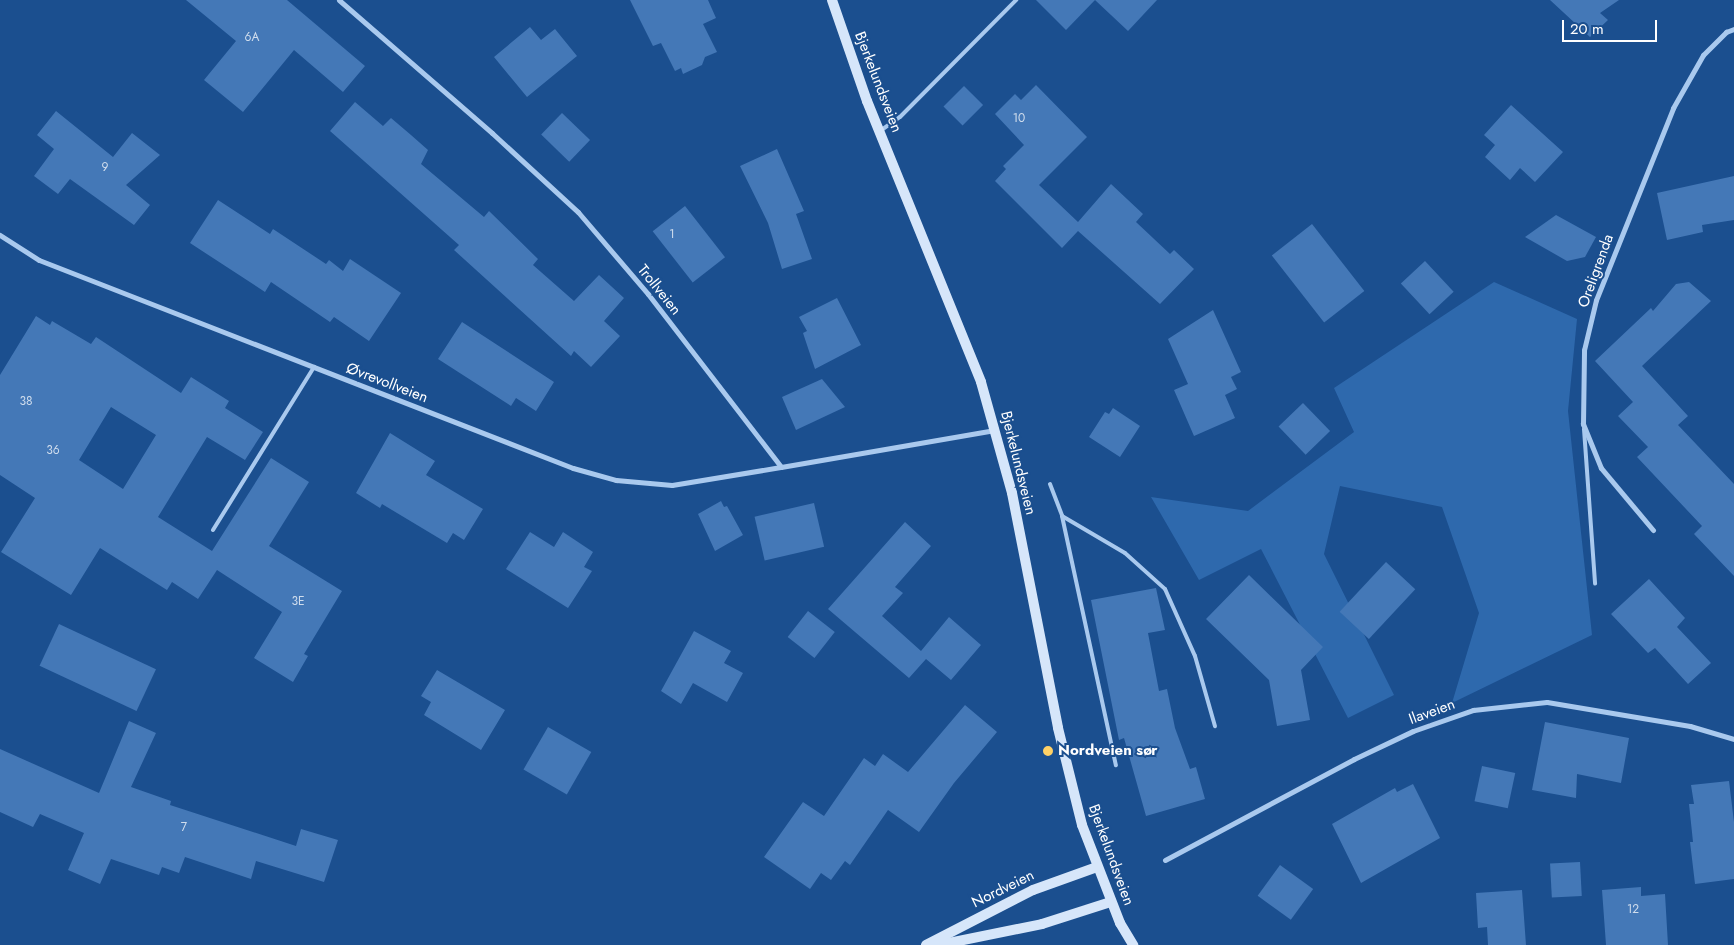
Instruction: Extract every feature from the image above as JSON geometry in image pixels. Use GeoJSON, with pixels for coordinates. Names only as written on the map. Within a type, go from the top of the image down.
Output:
{"type":"FeatureCollection","features":[{"type":"Feature","properties":{"kind":"main road","name":"Bjerkelundsveien"},"geometry":{"type":"LineString","coordinates":[[832,0],[880,131],[960,325],[996,430],[1012,493],[1060,737],[1082,825],[1096,867],[1133,945]]}},
{"type":"Feature","properties":{"kind":"main road","name":"Nordveien"},"geometry":{"type":"LineString","coordinates":[[926,945],[1033,890],[1096,867]]}},
{"type":"Feature","properties":{"kind":"main road"},"geometry":{"type":"LineString","coordinates":[[939,945],[1042,924],[1111,902]]}},
{"type":"Feature","properties":{"kind":"street","name":"Trollveien"},"geometry":{"type":"LineString","coordinates":[[339,0],[492,133],[578,212],[648,294],[781,466]]}},
{"type":"Feature","properties":{"kind":"street","name":"Oreligrenda"},"geometry":{"type":"LineString","coordinates":[[1653,530],[1601,468],[1584,424],[1584,350],[1596,300],[1673,108],[1704,55],[1726,32],[1734,29]]}},
{"type":"Feature","properties":{"kind":"street","name":"Øvrevollveien"},"geometry":{"type":"LineString","coordinates":[[0,235],[39,260],[573,468],[616,480],[672,485],[781,466]]}},
{"type":"Feature","properties":{"kind":"street"},"geometry":{"type":"LineString","coordinates":[[781,466],[996,430]]}},
{"type":"Feature","properties":{"kind":"street","name":"Ilaveien"},"geometry":{"type":"LineString","coordinates":[[1165,860],[1354,759],[1413,731],[1473,710],[1547,702],[1690,726],[1734,739]]}},
{"type":"Feature","properties":{"kind":"lane"},"geometry":{"type":"LineString","coordinates":[[880,131],[900,117],[1016,0]]}},
{"type":"Feature","properties":{"kind":"lane"},"geometry":{"type":"LineString","coordinates":[[213,530],[314,367]]}},
{"type":"Feature","properties":{"kind":"lane"},"geometry":{"type":"LineString","coordinates":[[1584,424],[1595,584]]}},
{"type":"Feature","properties":{"kind":"lane"},"geometry":{"type":"LineString","coordinates":[[1050,484],[1062,516],[1116,765]]}},
{"type":"Feature","properties":{"kind":"lane"},"geometry":{"type":"LineString","coordinates":[[1062,516],[1124,553],[1165,589],[1195,656],[1215,726]]}},
{"type":"Feature","properties":{"kind":"shaded area"},"geometry":{"type":"Polygon","coordinates":[[[1494,282],[1577,319],[1568,411],[1592,635],[1452,703],[1479,613],[1442,507],[1340,486],[1324,554],[1394,695],[1348,718],[1261,549],[1199,580],[1151,497],[1248,511],[1354,432],[1334,388],[1494,282]]]}},
{"type":"Feature","properties":{"kind":"building"},"geometry":{"type":"Polygon","coordinates":[[[186,0],[287,0],[365,66],[343,92],[294,50],[243,112],[204,80],[236,41],[186,0]]]}},
{"type":"Feature","properties":{"kind":"building"},"geometry":{"type":"Polygon","coordinates":[[[630,0],[708,0],[716,18],[703,24],[717,52],[705,57],[702,65],[683,74],[681,68],[675,71],[661,43],[653,46],[630,0]]]}},
{"type":"Feature","properties":{"kind":"building"},"geometry":{"type":"Polygon","coordinates":[[[1036,0],[1095,0],[1066,30],[1036,0]]]}},
{"type":"Feature","properties":{"kind":"building"},"geometry":{"type":"Polygon","coordinates":[[[1095,0],[1157,0],[1128,31],[1095,0]]]}},
{"type":"Feature","properties":{"kind":"building"},"geometry":{"type":"Polygon","coordinates":[[[1550,0],[1619,0],[1600,13],[1608,20],[1590,37],[1550,0]]]}},
{"type":"Feature","properties":{"kind":"building"},"geometry":{"type":"Polygon","coordinates":[[[530,27],[541,40],[555,29],[577,56],[527,97],[494,57],[530,27]]]}},
{"type":"Feature","properties":{"kind":"building"},"geometry":{"type":"Polygon","coordinates":[[[1036,85],[1087,137],[1039,185],[1078,222],[1111,184],[1143,214],[1136,222],[1170,254],[1174,250],[1194,269],[1160,304],[1078,231],[1062,248],[995,181],[1006,169],[1003,166],[1024,145],[995,114],[1015,94],[1021,100],[1036,85]]]}},
{"type":"Feature","properties":{"kind":"building"},"geometry":{"type":"Polygon","coordinates":[[[964,86],[983,105],[963,126],[943,107],[964,86]]]}},
{"type":"Feature","properties":{"kind":"building"},"geometry":{"type":"Polygon","coordinates":[[[355,102],[383,126],[391,118],[428,150],[421,164],[484,217],[489,211],[538,259],[533,265],[574,301],[599,275],[624,298],[604,321],[620,336],[591,367],[574,351],[571,356],[454,250],[459,245],[330,131],[355,102]]]}},
{"type":"Feature","properties":{"kind":"building"},"geometry":{"type":"Polygon","coordinates":[[[1511,105],[1563,152],[1535,182],[1520,168],[1510,180],[1485,157],[1495,145],[1484,135],[1511,105]]]}},
{"type":"Feature","properties":{"kind":"building"},"geometry":{"type":"Polygon","coordinates":[[[56,111],[113,157],[132,133],[160,155],[126,185],[150,205],[134,225],[70,179],[58,194],[34,176],[54,149],[37,135],[56,111]]]}},
{"type":"Feature","properties":{"kind":"building"},"geometry":{"type":"Polygon","coordinates":[[[562,113],[590,140],[569,162],[541,135],[562,113]]]}},
{"type":"Feature","properties":{"kind":"building"},"geometry":{"type":"Polygon","coordinates":[[[777,149],[804,211],[796,214],[812,259],[782,269],[768,223],[740,166],[777,149]]]}},
{"type":"Feature","properties":{"kind":"building"},"geometry":{"type":"Polygon","coordinates":[[[1734,176],[1734,220],[1702,225],[1703,232],[1667,240],[1657,193],[1734,176]]]}},
{"type":"Feature","properties":{"kind":"building"},"geometry":{"type":"Polygon","coordinates":[[[218,200],[270,234],[273,229],[326,264],[329,260],[343,271],[350,259],[401,293],[369,341],[334,317],[330,322],[271,282],[265,292],[190,243],[218,200]]]}},
{"type":"Feature","properties":{"kind":"building"},"geometry":{"type":"Polygon","coordinates":[[[685,206],[725,257],[693,282],[653,231],[685,206]]]}},
{"type":"Feature","properties":{"kind":"building"},"geometry":{"type":"Polygon","coordinates":[[[1556,215],[1596,237],[1585,257],[1567,261],[1525,237],[1556,215]]]}},
{"type":"Feature","properties":{"kind":"building"},"geometry":{"type":"Polygon","coordinates":[[[1312,224],[1364,291],[1324,322],[1272,255],[1312,224]]]}},
{"type":"Feature","properties":{"kind":"building"},"geometry":{"type":"Polygon","coordinates":[[[1425,261],[1454,292],[1430,314],[1401,284],[1425,261]]]}},
{"type":"Feature","properties":{"kind":"building"},"geometry":{"type":"Polygon","coordinates":[[[1689,282],[1711,301],[1642,366],[1688,416],[1678,425],[1734,484],[1734,576],[1694,534],[1702,526],[1637,457],[1648,447],[1618,416],[1633,402],[1595,361],[1651,308],[1653,311],[1676,284],[1689,282]]]}},
{"type":"Feature","properties":{"kind":"building"},"geometry":{"type":"Polygon","coordinates":[[[837,298],[861,345],[815,369],[803,333],[807,331],[799,317],[837,298]]]}},
{"type":"Feature","properties":{"kind":"building"},"geometry":{"type":"Polygon","coordinates":[[[1213,310],[1241,372],[1231,377],[1237,389],[1225,395],[1235,418],[1194,436],[1174,390],[1188,384],[1168,339],[1213,310]]]}},
{"type":"Feature","properties":{"kind":"building"},"geometry":{"type":"Polygon","coordinates":[[[36,316],[50,325],[52,321],[91,344],[96,337],[181,393],[191,377],[229,401],[225,408],[263,432],[245,460],[207,437],[158,517],[212,551],[271,458],[309,482],[269,546],[342,591],[304,654],[308,656],[293,682],[254,658],[282,612],[217,570],[198,599],[172,582],[167,590],[100,548],[71,595],[1,552],[35,498],[0,475],[0,375],[36,316]],[[111,407],[79,460],[123,489],[156,435],[111,407]]]}},
{"type":"Feature","properties":{"kind":"building"},"geometry":{"type":"Polygon","coordinates":[[[462,322],[554,382],[536,411],[516,398],[511,406],[438,359],[462,322]]]}},
{"type":"Feature","properties":{"kind":"building"},"geometry":{"type":"Polygon","coordinates":[[[822,379],[845,407],[796,430],[782,397],[822,379]]]}},
{"type":"Feature","properties":{"kind":"building"},"geometry":{"type":"Polygon","coordinates":[[[1303,403],[1330,431],[1306,455],[1279,427],[1303,403]]]}},
{"type":"Feature","properties":{"kind":"building"},"geometry":{"type":"Polygon","coordinates":[[[1113,408],[1140,426],[1120,457],[1089,437],[1105,412],[1109,414],[1113,408]]]}},
{"type":"Feature","properties":{"kind":"building"},"geometry":{"type":"Polygon","coordinates":[[[390,433],[435,461],[426,475],[483,509],[464,540],[453,533],[447,543],[382,504],[380,508],[356,493],[390,433]]]}},
{"type":"Feature","properties":{"kind":"building"},"geometry":{"type":"Polygon","coordinates":[[[721,501],[724,507],[727,506],[743,535],[715,551],[698,514],[721,501]]]}},
{"type":"Feature","properties":{"kind":"building"},"geometry":{"type":"Polygon","coordinates":[[[814,503],[824,547],[765,561],[755,517],[814,503]]]}},
{"type":"Feature","properties":{"kind":"building"},"geometry":{"type":"Polygon","coordinates":[[[905,522],[931,546],[895,587],[903,593],[882,616],[921,651],[949,617],[981,645],[951,680],[926,659],[909,678],[828,609],[905,522]]]}},
{"type":"Feature","properties":{"kind":"building"},"geometry":{"type":"Polygon","coordinates":[[[530,532],[554,547],[563,532],[593,552],[584,567],[592,571],[568,608],[506,569],[530,532]]]}},
{"type":"Feature","properties":{"kind":"building"},"geometry":{"type":"Polygon","coordinates":[[[1386,562],[1415,589],[1369,639],[1340,612],[1386,562]]]}},
{"type":"Feature","properties":{"kind":"building"},"geometry":{"type":"Polygon","coordinates":[[[1249,575],[1323,647],[1301,670],[1310,720],[1277,726],[1269,680],[1206,619],[1249,575]]]}},
{"type":"Feature","properties":{"kind":"building"},"geometry":{"type":"Polygon","coordinates":[[[1649,579],[1685,618],[1677,627],[1711,663],[1688,684],[1655,648],[1648,653],[1611,614],[1649,579]]]}},
{"type":"Feature","properties":{"kind":"building"},"geometry":{"type":"Polygon","coordinates":[[[1156,588],[1165,630],[1148,633],[1159,691],[1167,689],[1175,728],[1190,769],[1196,767],[1205,799],[1146,816],[1124,738],[1119,740],[1091,600],[1156,588]]]}},
{"type":"Feature","properties":{"kind":"building"},"geometry":{"type":"Polygon","coordinates":[[[808,611],[835,632],[814,658],[788,637],[808,611]]]}},
{"type":"Feature","properties":{"kind":"building"},"geometry":{"type":"Polygon","coordinates":[[[59,624],[156,669],[137,711],[40,666],[59,624]]]}},
{"type":"Feature","properties":{"kind":"building"},"geometry":{"type":"Polygon","coordinates":[[[694,631],[731,651],[724,663],[743,673],[727,702],[693,683],[681,704],[661,691],[694,631]]]}},
{"type":"Feature","properties":{"kind":"building"},"geometry":{"type":"Polygon","coordinates":[[[437,670],[505,710],[481,750],[424,715],[431,702],[421,696],[437,670]]]}},
{"type":"Feature","properties":{"kind":"building"},"geometry":{"type":"Polygon","coordinates":[[[965,705],[997,732],[954,783],[919,832],[888,810],[850,865],[845,861],[831,880],[821,873],[810,889],[764,857],[803,802],[824,816],[864,758],[875,766],[883,754],[908,772],[965,705]]]}},
{"type":"Feature","properties":{"kind":"building"},"geometry":{"type":"Polygon","coordinates":[[[129,721],[156,733],[131,787],[171,801],[170,805],[296,846],[301,829],[338,840],[324,882],[256,861],[251,879],[185,857],[179,873],[162,867],[159,875],[111,859],[100,884],[68,870],[84,833],[40,814],[33,827],[0,812],[0,749],[99,793],[129,721]]]}},
{"type":"Feature","properties":{"kind":"building"},"geometry":{"type":"Polygon","coordinates":[[[1545,722],[1629,738],[1621,783],[1577,774],[1576,798],[1532,790],[1545,722]]]}},
{"type":"Feature","properties":{"kind":"building"},"geometry":{"type":"Polygon","coordinates":[[[548,727],[591,752],[567,794],[524,769],[548,727]]]}},
{"type":"Feature","properties":{"kind":"building"},"geometry":{"type":"Polygon","coordinates":[[[1482,766],[1515,773],[1508,808],[1475,801],[1482,766]]]}},
{"type":"Feature","properties":{"kind":"building"},"geometry":{"type":"Polygon","coordinates":[[[1729,781],[1734,822],[1734,879],[1695,884],[1690,842],[1693,842],[1689,804],[1694,804],[1691,785],[1729,781]]]}},
{"type":"Feature","properties":{"kind":"building"},"geometry":{"type":"Polygon","coordinates":[[[1413,784],[1440,838],[1361,883],[1332,824],[1395,788],[1397,792],[1413,784]]]}},
{"type":"Feature","properties":{"kind":"building"},"geometry":{"type":"Polygon","coordinates":[[[1580,862],[1582,896],[1552,898],[1550,864],[1580,862]]]}},
{"type":"Feature","properties":{"kind":"building"},"geometry":{"type":"Polygon","coordinates":[[[1280,865],[1313,889],[1291,920],[1258,896],[1280,865]]]}},
{"type":"Feature","properties":{"kind":"building"},"geometry":{"type":"Polygon","coordinates":[[[1641,887],[1641,896],[1665,894],[1668,945],[1606,945],[1602,890],[1641,887]]]}},
{"type":"Feature","properties":{"kind":"building"},"geometry":{"type":"Polygon","coordinates":[[[1522,890],[1526,945],[1488,945],[1487,927],[1478,928],[1476,893],[1522,890]]]}},
{"type":"Feature","properties":{"kind":"place","name":"Nordveien sør"},"geometry":{"type":"Point","coordinates":[1048,751]}}]}
